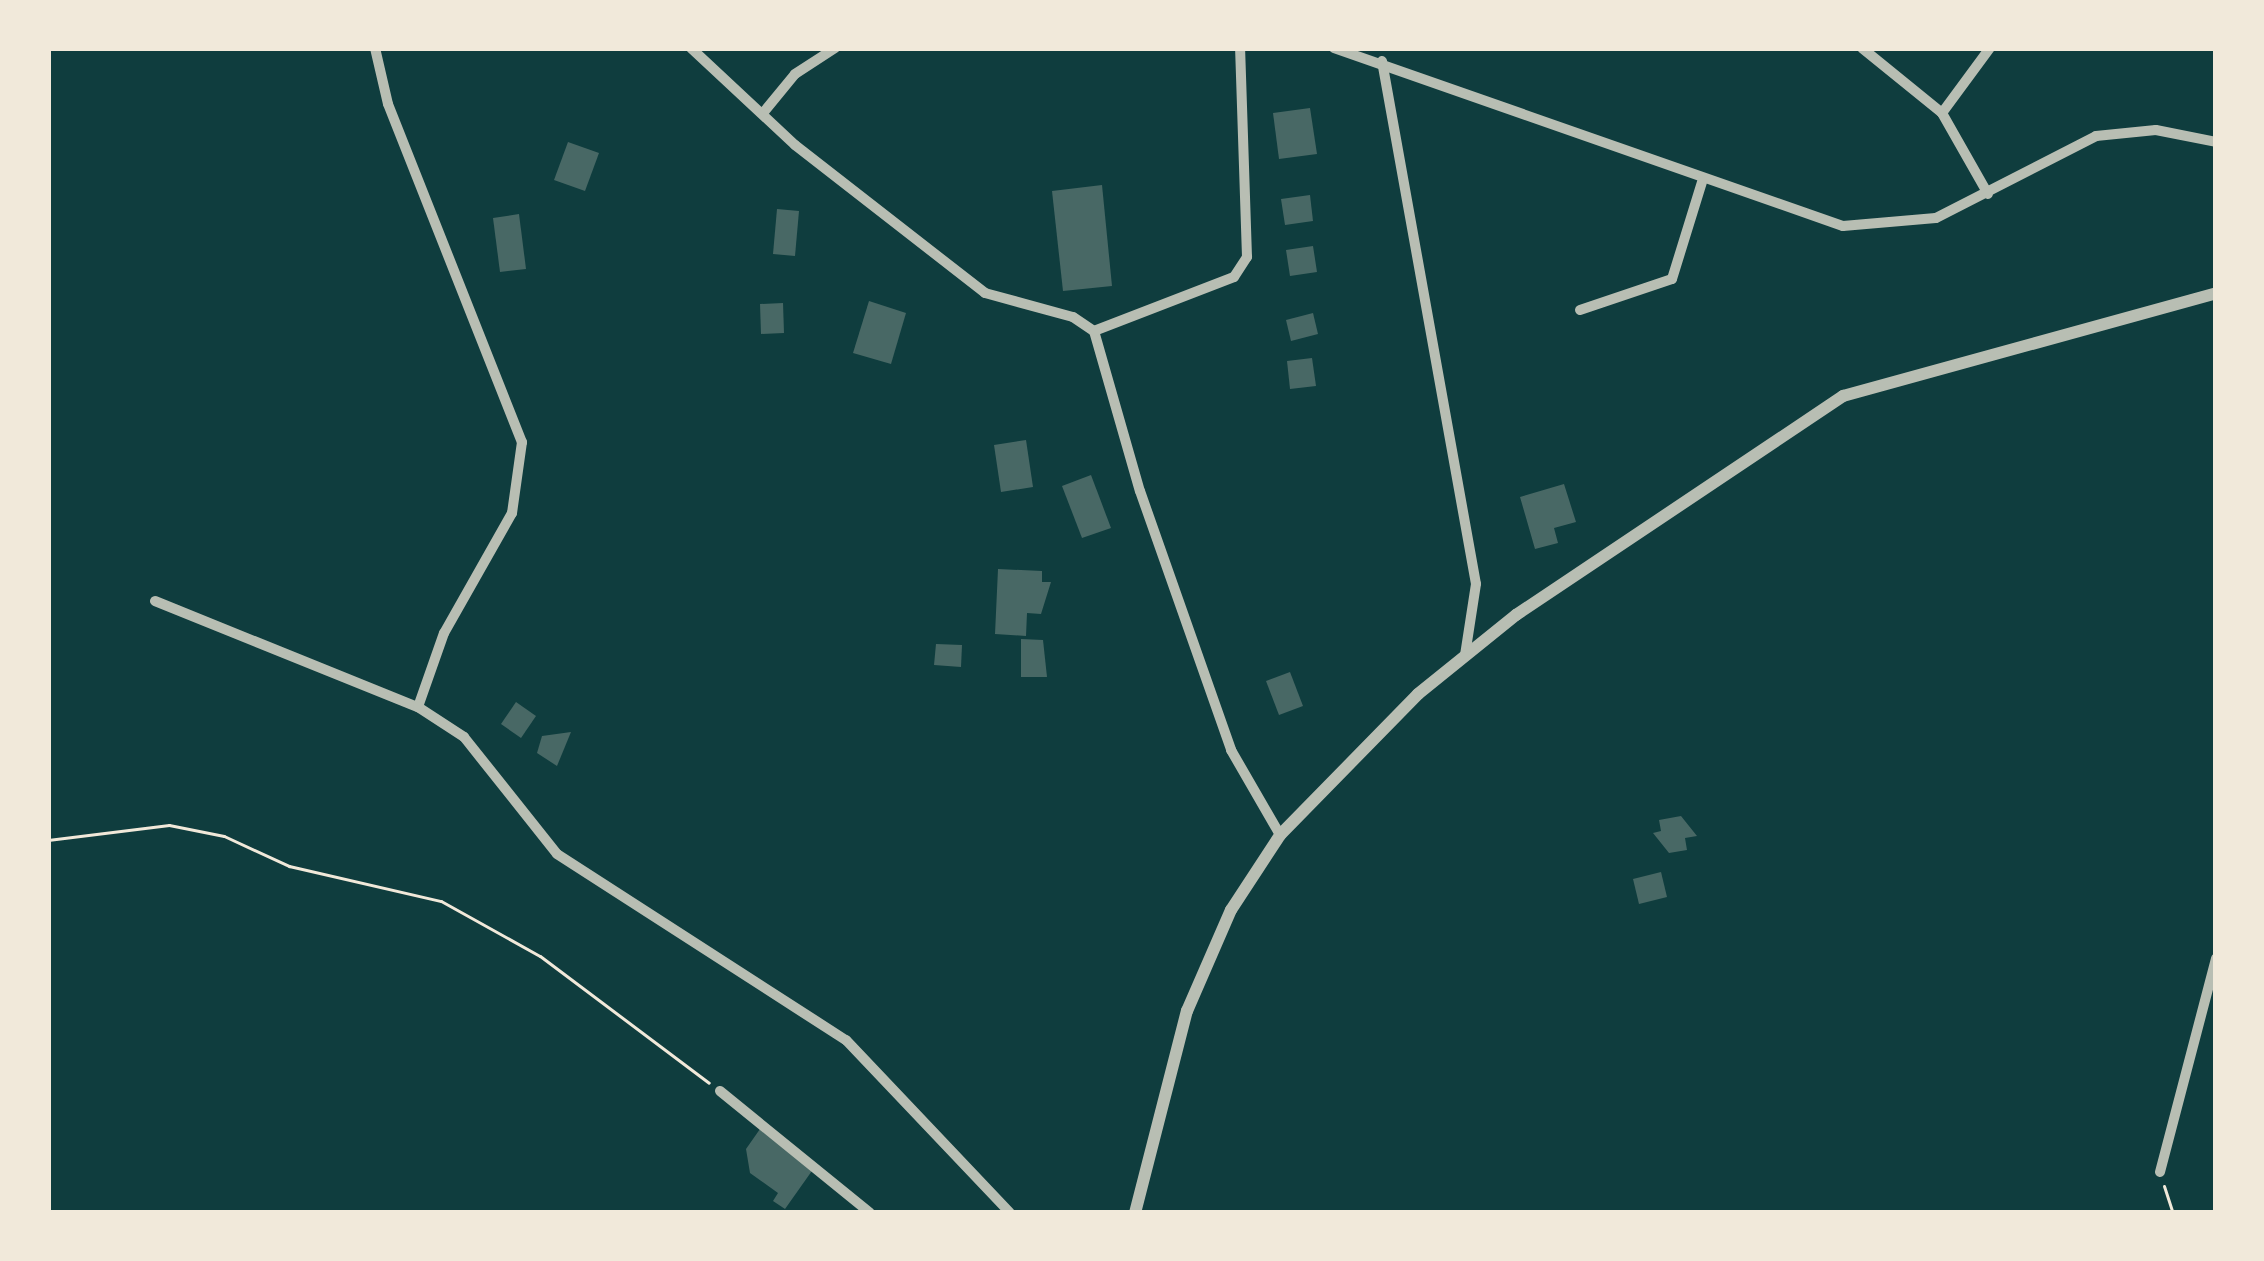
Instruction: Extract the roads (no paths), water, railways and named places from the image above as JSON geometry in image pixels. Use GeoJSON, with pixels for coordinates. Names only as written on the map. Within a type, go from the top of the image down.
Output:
{"type":"FeatureCollection","features":[{"type":"Feature","properties":{"kind":"street"},"geometry":{"type":"LineString","coordinates":[[375,48],[388,104],[522,442],[512,514],[444,633],[418,707]]}},
{"type":"Feature","properties":{"kind":"street"},"geometry":{"type":"LineString","coordinates":[[691,48],[763,113],[985,293],[1073,316],[1094,331],[1140,490],[1232,750],[1280,835]]}},
{"type":"Feature","properties":{"kind":"street"},"geometry":{"type":"LineString","coordinates":[[763,113],[795,74],[835,48]]}},
{"type":"Feature","properties":{"kind":"street"},"geometry":{"type":"LineString","coordinates":[[1094,331],[1234,277],[1246,257],[1240,48]]}},
{"type":"Feature","properties":{"kind":"street"},"geometry":{"type":"LineString","coordinates":[[1334,48],[1382,61],[1702,182],[1861,228],[1917,223],[1988,194],[2096,136],[2156,130],[2216,142]]}},
{"type":"Feature","properties":{"kind":"street"},"geometry":{"type":"LineString","coordinates":[[1862,48],[1942,113],[1988,194]]}},
{"type":"Feature","properties":{"kind":"street"},"geometry":{"type":"LineString","coordinates":[[1942,113],[1990,48]]}},
{"type":"Feature","properties":{"kind":"street"},"geometry":{"type":"LineString","coordinates":[[1382,61],[1476,584],[1466,656]]}},
{"type":"Feature","properties":{"kind":"street"},"geometry":{"type":"LineString","coordinates":[[1580,310],[1672,279],[1702,182]]}},
{"type":"Feature","properties":{"kind":"street"},"geometry":{"type":"LineString","coordinates":[[1135,1213],[1187,1011],[1231,910],[1280,835],[1466,656],[1843,396],[2216,293]]}},
{"type":"Feature","properties":{"kind":"street"},"geometry":{"type":"LineString","coordinates":[[155,601],[418,707],[478,750],[526,820],[577,872],[799,1006],[868,1058],[1010,1213]]}},
{"type":"Feature","properties":{"kind":"street"},"geometry":{"type":"LineString","coordinates":[[2160,1172],[2216,958]]}},
{"type":"Feature","properties":{"kind":"street"},"geometry":{"type":"LineString","coordinates":[[720,1091],[870,1213]]}}]}
